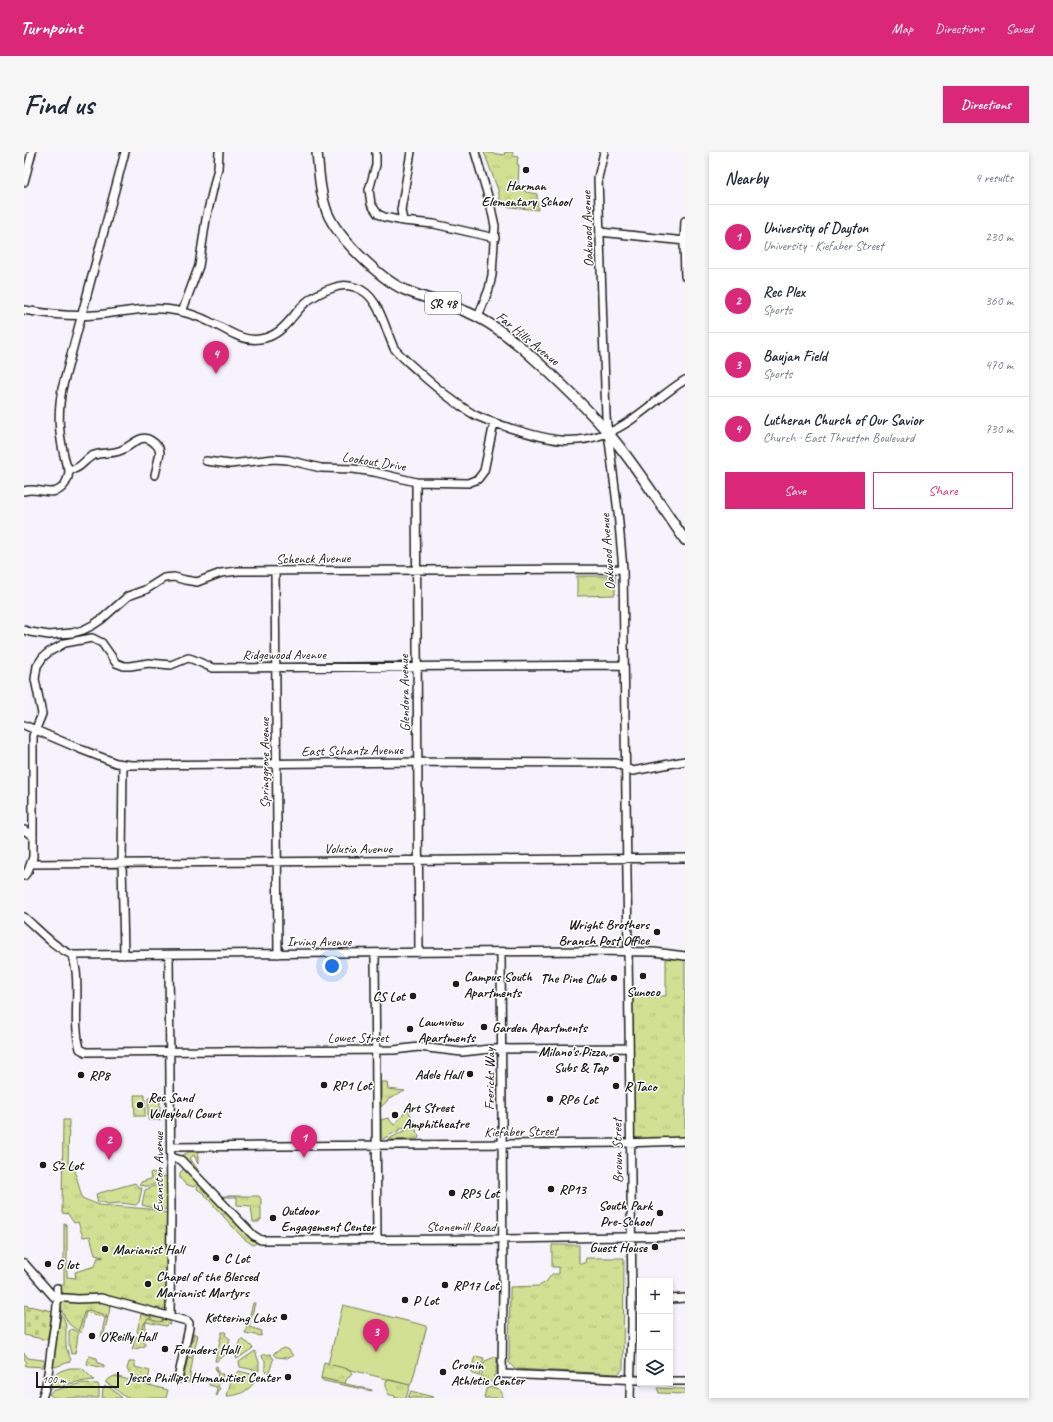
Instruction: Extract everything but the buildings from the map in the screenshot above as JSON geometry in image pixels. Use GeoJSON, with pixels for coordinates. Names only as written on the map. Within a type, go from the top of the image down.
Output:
{"type":"FeatureCollection","features":[{"type":"Feature","properties":{"kind":"main road","name":"Far Hills Avenue"},"geometry":{"type":"LineString","coordinates":[[317,152],[323,198],[330,218],[343,236],[372,268],[392,283],[404,289],[463,310],[478,317],[494,326],[521,347],[578,401],[608,433],[629,460],[685,540]]}},
{"type":"Feature","properties":{"kind":"street"},"geometry":{"type":"LineString","coordinates":[[24,182],[32,152]]}},
{"type":"Feature","properties":{"kind":"street"},"geometry":{"type":"LineString","coordinates":[[24,491],[32,489],[46,492],[56,491],[64,486],[68,480],[69,469],[60,443],[59,424],[62,389],[125,152]]}},
{"type":"Feature","properties":{"kind":"street"},"geometry":{"type":"LineString","coordinates":[[182,312],[196,276],[220,152]]}},
{"type":"Feature","properties":{"kind":"street"},"geometry":{"type":"LineString","coordinates":[[376,152],[376,165],[369,190],[371,204],[374,210],[381,215],[403,221],[434,224],[495,238]]}},
{"type":"Feature","properties":{"kind":"street"},"geometry":{"type":"LineString","coordinates":[[403,221],[401,210],[411,152]]}},
{"type":"Feature","properties":{"kind":"street"},"geometry":{"type":"LineString","coordinates":[[475,152],[494,218],[495,238],[492,275],[489,289],[478,317]]}},
{"type":"Feature","properties":{"kind":"street","name":"Oakwood Avenue"},"geometry":{"type":"LineString","coordinates":[[604,152],[598,178],[608,433],[618,512],[622,569],[628,952]]}},
{"type":"Feature","properties":{"kind":"street"},"geometry":{"type":"LineString","coordinates":[[685,221],[685,276]]}},
{"type":"Feature","properties":{"kind":"street"},"geometry":{"type":"LineString","coordinates":[[600,232],[684,241]]}},
{"type":"Feature","properties":{"kind":"street"},"geometry":{"type":"LineString","coordinates":[[24,310],[81,315],[143,309],[159,309],[182,312],[208,321],[241,338],[259,339],[267,338],[281,330],[304,305],[319,293],[338,286],[352,286],[359,288],[374,301],[394,348],[434,385],[461,406],[494,423],[545,438],[565,441],[585,439],[608,433],[630,420],[685,380]]}},
{"type":"Feature","properties":{"kind":"street","name":"Lookout Drive"},"geometry":{"type":"LineString","coordinates":[[206,461],[230,464],[261,460],[288,460],[321,468],[353,469],[374,472],[416,482],[468,483],[478,479],[484,472],[494,423]]}},
{"type":"Feature","properties":{"kind":"street"},"geometry":{"type":"LineString","coordinates":[[69,469],[77,468],[91,457],[119,451],[141,438],[151,441],[159,448],[160,453],[155,475]]}},
{"type":"Feature","properties":{"kind":"street","name":"Glendora Avenue"},"geometry":{"type":"LineString","coordinates":[[416,482],[419,953]]}},
{"type":"Feature","properties":{"kind":"street","name":"Schenck Avenue"},"geometry":{"type":"LineString","coordinates":[[24,630],[49,635],[61,635],[83,630],[102,619],[128,596],[145,590],[164,578],[174,577],[197,582],[229,571],[622,569]]}},
{"type":"Feature","properties":{"kind":"street","name":"Springgrove Avenue"},"geometry":{"type":"LineString","coordinates":[[275,571],[277,667],[278,954]]}},
{"type":"Feature","properties":{"kind":"street","name":"Ridgewood Avenue"},"geometry":{"type":"LineString","coordinates":[[83,630],[92,638],[102,643],[116,662],[124,666],[149,663],[171,665],[188,658],[213,668],[417,665],[624,665]]}},
{"type":"Feature","properties":{"kind":"street"},"geometry":{"type":"LineString","coordinates":[[24,876],[32,864],[33,736],[42,714],[35,672],[39,662],[49,652],[65,643],[92,638]]}},
{"type":"Feature","properties":{"kind":"street","name":"East Schantz Avenue"},"geometry":{"type":"LineString","coordinates":[[24,725],[80,749],[123,764],[164,765],[418,762],[616,763],[633,771],[685,761]]}},
{"type":"Feature","properties":{"kind":"street"},"geometry":{"type":"LineString","coordinates":[[123,764],[122,863],[124,955]]}},
{"type":"Feature","properties":{"kind":"street"},"geometry":{"type":"LineString","coordinates":[[24,830],[33,836]]}},
{"type":"Feature","properties":{"kind":"street","name":"Volusia Avenue"},"geometry":{"type":"LineString","coordinates":[[32,864],[685,858]]}},
{"type":"Feature","properties":{"kind":"street"},"geometry":{"type":"LineString","coordinates":[[24,917],[56,945],[68,954],[73,955]]}},
{"type":"Feature","properties":{"kind":"street","name":"Frericks Way"},"geometry":{"type":"LineString","coordinates":[[501,952],[503,1239],[502,1374],[631,1379]]}},
{"type":"Feature","properties":{"kind":"street","name":"Brown Street"},"geometry":{"type":"LineString","coordinates":[[628,952],[632,1300],[630,1398]]}},
{"type":"Feature","properties":{"kind":"street","name":"Irving Avenue"},"geometry":{"type":"LineString","coordinates":[[73,955],[654,952],[685,956]]}},
{"type":"Feature","properties":{"kind":"street"},"geometry":{"type":"LineString","coordinates":[[375,953],[377,1240]]}},
{"type":"Feature","properties":{"kind":"street","name":"Lowes Street"},"geometry":{"type":"LineString","coordinates":[[73,955],[76,971],[76,1028],[80,1049],[86,1052],[394,1050],[419,1047],[462,1052],[501,1049],[629,1048]]}},
{"type":"Feature","properties":{"kind":"street","name":"Evanston Avenue"},"geometry":{"type":"LineString","coordinates":[[169,955],[171,1147],[170,1316]]}},
{"type":"Feature","properties":{"kind":"street","name":"Kiefaber Street"},"geometry":{"type":"LineString","coordinates":[[171,1147],[631,1143],[685,1141]]}},
{"type":"Feature","properties":{"kind":"street","name":"Stonemill Road"},"geometry":{"type":"LineString","coordinates":[[171,1157],[181,1160],[256,1237],[262,1240],[631,1238],[685,1236]]}},
{"type":"Feature","properties":{"kind":"street"},"geometry":{"type":"LineString","coordinates":[[24,1263],[51,1296],[58,1298],[78,1299],[95,1297],[187,1321],[189,1326],[178,1379]]}},
{"type":"Feature","properties":{"kind":"street"},"geometry":{"type":"LineString","coordinates":[[42,1398],[49,1377],[58,1298],[57,1288]]}},
{"type":"Feature","properties":{"kind":"street"},"geometry":{"type":"LineString","coordinates":[[673,1299],[685,1298]]}},
{"type":"Feature","properties":{"kind":"street"},"geometry":{"type":"LineString","coordinates":[[632,1300],[637,1300]]}},
{"type":"Feature","properties":{"kind":"street"},"geometry":{"type":"LineString","coordinates":[[631,1379],[637,1380]]}},
{"type":"Feature","properties":{"kind":"street"},"geometry":{"type":"LineString","coordinates":[[673,1381],[685,1382]]}},
{"type":"Feature","properties":{"kind":"green space"},"geometry":{"type":"Polygon","coordinates":[[[484,152],[504,155],[505,152],[513,152],[513,156],[518,157],[517,164],[519,165],[519,189],[537,194],[538,210],[503,206],[501,204],[498,190],[484,152]]]}},
{"type":"Feature","properties":{"kind":"green space"},"geometry":{"type":"Polygon","coordinates":[[[577,576],[615,576],[615,595],[577,596],[577,576]]]}},
{"type":"Feature","properties":{"kind":"green space"},"geometry":{"type":"Polygon","coordinates":[[[666,953],[685,956],[685,1141],[631,1143],[629,996],[666,996],[666,953]]]}},
{"type":"Feature","properties":{"kind":"green space"},"geometry":{"type":"Polygon","coordinates":[[[381,1082],[387,1082],[388,1089],[405,1091],[389,1099],[381,1107],[381,1082]]]}},
{"type":"Feature","properties":{"kind":"green space","name":"Rec Sand Volleyball Court"},"geometry":{"type":"Polygon","coordinates":[[[134,1095],[145,1095],[145,1116],[135,1116],[134,1095]]]}},
{"type":"Feature","properties":{"kind":"green space"},"geometry":{"type":"Polygon","coordinates":[[[148,1098],[160,1098],[160,1120],[148,1120],[148,1098]]]}},
{"type":"Feature","properties":{"kind":"green space"},"geometry":{"type":"Polygon","coordinates":[[[407,1108],[414,1121],[412,1120],[412,1122],[414,1122],[383,1139],[381,1137],[381,1120],[388,1118],[394,1125],[407,1108]]]}},
{"type":"Feature","properties":{"kind":"green space"},"geometry":{"type":"Polygon","coordinates":[[[63,1120],[69,1120],[68,1163],[73,1163],[82,1198],[99,1205],[149,1209],[167,1213],[168,1304],[164,1309],[159,1310],[97,1294],[68,1296],[61,1291],[60,1285],[64,1285],[64,1223],[67,1227],[67,1277],[76,1278],[75,1272],[95,1266],[98,1257],[102,1258],[103,1256],[100,1257],[100,1255],[95,1254],[90,1236],[83,1237],[78,1222],[74,1223],[68,1214],[62,1213],[63,1120]]]}},
{"type":"Feature","properties":{"kind":"green space"},"geometry":{"type":"Polygon","coordinates":[[[415,1125],[419,1136],[418,1139],[387,1140],[415,1125]]]}},
{"type":"Feature","properties":{"kind":"green space"},"geometry":{"type":"Polygon","coordinates":[[[189,1152],[198,1152],[198,1164],[194,1155],[190,1158],[198,1169],[197,1171],[181,1156],[189,1152]]]}},
{"type":"Feature","properties":{"kind":"green space"},"geometry":{"type":"Polygon","coordinates":[[[185,1167],[225,1212],[222,1215],[203,1193],[197,1189],[197,1183],[194,1187],[185,1184],[180,1178],[180,1173],[185,1167]]]}},
{"type":"Feature","properties":{"kind":"green space"},"geometry":{"type":"Polygon","coordinates":[[[153,1172],[162,1176],[157,1182],[150,1186],[139,1184],[151,1179],[150,1173],[153,1172]]]}},
{"type":"Feature","properties":{"kind":"green space"},"geometry":{"type":"Polygon","coordinates":[[[164,1176],[167,1177],[167,1209],[160,1210],[142,1205],[145,1190],[157,1185],[164,1176]]]}},
{"type":"Feature","properties":{"kind":"green space"},"geometry":{"type":"Polygon","coordinates":[[[135,1183],[137,1186],[142,1188],[139,1202],[136,1205],[121,1203],[108,1204],[103,1202],[98,1203],[96,1194],[135,1183]]]}},
{"type":"Feature","properties":{"kind":"green space"},"geometry":{"type":"Polygon","coordinates":[[[259,1196],[261,1199],[261,1220],[259,1220],[259,1222],[253,1222],[251,1206],[237,1205],[237,1197],[223,1197],[259,1196]]]}},
{"type":"Feature","properties":{"kind":"green space"},"geometry":{"type":"Polygon","coordinates":[[[226,1213],[245,1233],[260,1244],[256,1243],[253,1245],[243,1238],[223,1216],[226,1213]]]}},
{"type":"Feature","properties":{"kind":"green space"},"geometry":{"type":"Polygon","coordinates":[[[552,1245],[579,1245],[579,1263],[585,1263],[586,1258],[624,1258],[623,1369],[618,1374],[515,1369],[509,1363],[510,1287],[539,1286],[546,1282],[552,1274],[559,1274],[559,1267],[552,1267],[552,1245]]]}},
{"type":"Feature","properties":{"kind":"green space"},"geometry":{"type":"Polygon","coordinates":[[[97,1300],[111,1304],[103,1338],[101,1337],[105,1318],[107,1317],[89,1310],[84,1313],[81,1326],[78,1331],[69,1324],[60,1308],[62,1302],[66,1301],[97,1300]]]}},
{"type":"Feature","properties":{"kind":"green space"},"geometry":{"type":"Polygon","coordinates":[[[253,1303],[255,1303],[249,1327],[262,1331],[261,1336],[245,1333],[253,1303]]]}},
{"type":"Feature","properties":{"kind":"green space"},"geometry":{"type":"Polygon","coordinates":[[[24,1305],[53,1311],[47,1340],[24,1335],[24,1305]]]}},
{"type":"Feature","properties":{"kind":"green space"},"geometry":{"type":"Polygon","coordinates":[[[343,1305],[427,1326],[410,1385],[328,1364],[343,1305]]]}},
{"type":"Feature","properties":{"kind":"green space"},"geometry":{"type":"Polygon","coordinates":[[[89,1310],[106,1315],[107,1318],[86,1312],[81,1333],[78,1331],[83,1316],[85,1311],[89,1310]]]}},
{"type":"Feature","properties":{"kind":"green space"},"geometry":{"type":"Polygon","coordinates":[[[60,1313],[66,1324],[66,1346],[71,1360],[55,1367],[52,1364],[60,1313]]]}},
{"type":"Feature","properties":{"kind":"green space"},"geometry":{"type":"Polygon","coordinates":[[[141,1314],[163,1319],[159,1322],[151,1320],[151,1317],[144,1324],[140,1333],[137,1332],[141,1314]]]}},
{"type":"Feature","properties":{"kind":"green space"},"geometry":{"type":"Polygon","coordinates":[[[148,1319],[159,1322],[163,1319],[169,1321],[170,1325],[167,1324],[166,1326],[146,1322],[144,1334],[140,1333],[145,1322],[148,1319]]]}},
{"type":"Feature","properties":{"kind":"green space"},"geometry":{"type":"Polygon","coordinates":[[[72,1329],[78,1333],[75,1353],[71,1354],[69,1331],[72,1329]]]}},
{"type":"Feature","properties":{"kind":"green space"},"geometry":{"type":"Polygon","coordinates":[[[222,1332],[226,1332],[225,1335],[230,1339],[228,1348],[225,1355],[215,1361],[222,1332]]]}},
{"type":"Feature","properties":{"kind":"green space"},"geometry":{"type":"Polygon","coordinates":[[[194,1333],[198,1335],[193,1356],[189,1354],[194,1333]]]}},
{"type":"Feature","properties":{"kind":"green space"},"geometry":{"type":"Polygon","coordinates":[[[136,1336],[145,1343],[145,1346],[132,1350],[136,1336]]]}},
{"type":"Feature","properties":{"kind":"green space"},"geometry":{"type":"Polygon","coordinates":[[[241,1339],[253,1348],[237,1359],[236,1358],[241,1339]]]}},
{"type":"Feature","properties":{"kind":"green space"},"geometry":{"type":"Polygon","coordinates":[[[283,1348],[289,1350],[293,1356],[287,1358],[276,1357],[273,1354],[283,1348]]]}},
{"type":"Feature","properties":{"kind":"green space"},"geometry":{"type":"Polygon","coordinates":[[[255,1351],[259,1362],[259,1371],[240,1367],[239,1362],[255,1351]]]}},
{"type":"Feature","properties":{"kind":"green space"},"geometry":{"type":"Polygon","coordinates":[[[24,1353],[28,1358],[43,1360],[46,1362],[43,1364],[43,1367],[27,1366],[25,1365],[27,1362],[24,1359],[24,1353]]]}},
{"type":"Feature","properties":{"kind":"green space"},"geometry":{"type":"Polygon","coordinates":[[[270,1354],[274,1359],[268,1373],[265,1370],[265,1360],[263,1359],[262,1355],[270,1354]]]}},
{"type":"Feature","properties":{"kind":"green space"},"geometry":{"type":"Polygon","coordinates":[[[89,1356],[97,1358],[98,1363],[104,1365],[104,1368],[87,1364],[89,1356]]]}},
{"type":"Feature","properties":{"kind":"green space"},"geometry":{"type":"Polygon","coordinates":[[[475,1356],[484,1358],[479,1376],[473,1374],[471,1370],[475,1356]]]}},
{"type":"Feature","properties":{"kind":"green space"},"geometry":{"type":"Polygon","coordinates":[[[188,1357],[193,1358],[189,1382],[193,1383],[192,1384],[187,1382],[184,1377],[188,1357]]]}},
{"type":"Feature","properties":{"kind":"green space"},"geometry":{"type":"Polygon","coordinates":[[[495,1357],[497,1358],[496,1375],[494,1375],[494,1380],[492,1382],[487,1381],[486,1383],[481,1377],[485,1361],[495,1357]]]}},
{"type":"Feature","properties":{"kind":"green space"},"geometry":{"type":"Polygon","coordinates":[[[129,1362],[135,1362],[135,1367],[150,1371],[148,1380],[130,1375],[127,1369],[129,1362]]]}},
{"type":"Feature","properties":{"kind":"green space"},"geometry":{"type":"Polygon","coordinates":[[[324,1362],[350,1370],[352,1373],[346,1380],[345,1384],[321,1378],[324,1362]]]}},
{"type":"Feature","properties":{"kind":"green space"},"geometry":{"type":"Polygon","coordinates":[[[217,1366],[218,1372],[223,1374],[222,1379],[220,1380],[221,1383],[218,1386],[220,1389],[217,1391],[217,1396],[216,1395],[217,1387],[209,1385],[210,1380],[216,1382],[218,1376],[215,1367],[217,1366]]]}},
{"type":"Feature","properties":{"kind":"green space"},"geometry":{"type":"Polygon","coordinates":[[[70,1368],[82,1368],[94,1380],[77,1382],[48,1389],[51,1380],[55,1375],[70,1368]]]}},
{"type":"Feature","properties":{"kind":"green space"},"geometry":{"type":"Polygon","coordinates":[[[239,1371],[258,1376],[256,1381],[246,1391],[237,1395],[227,1396],[232,1376],[236,1375],[239,1371]]]}},
{"type":"Feature","properties":{"kind":"green space"},"geometry":{"type":"Polygon","coordinates":[[[114,1376],[168,1390],[166,1398],[126,1398],[106,1383],[106,1381],[114,1376]]]}},
{"type":"Feature","properties":{"kind":"green space"},"geometry":{"type":"Polygon","coordinates":[[[321,1378],[372,1390],[372,1391],[324,1381],[321,1378]]]}},
{"type":"Feature","properties":{"kind":"green space"},"geometry":{"type":"Polygon","coordinates":[[[388,1380],[410,1385],[406,1398],[395,1398],[395,1396],[387,1394],[388,1390],[386,1389],[386,1381],[388,1380]]]}},
{"type":"Feature","properties":{"kind":"green space"},"geometry":{"type":"Polygon","coordinates":[[[82,1383],[98,1384],[99,1398],[54,1398],[49,1394],[52,1391],[82,1383]]]}},
{"type":"Feature","properties":{"kind":"green space"},"geometry":{"type":"Polygon","coordinates":[[[105,1386],[112,1389],[122,1398],[102,1398],[103,1389],[105,1386]]]}},
{"type":"Feature","properties":{"kind":"green space"},"geometry":{"type":"Polygon","coordinates":[[[492,1387],[499,1389],[502,1393],[502,1398],[484,1398],[486,1389],[492,1387]]]}},
{"type":"Feature","properties":{"kind":"green space"},"geometry":{"type":"Polygon","coordinates":[[[657,1388],[685,1389],[685,1394],[659,1393],[657,1388]]]}},
{"type":"Feature","properties":{"kind":"green space"},"geometry":{"type":"Polygon","coordinates":[[[411,1391],[433,1397],[433,1398],[408,1398],[411,1391]]]}},
{"type":"Feature","properties":{"kind":"place","name":"Harman Elementary School"},"geometry":{"type":"Point","coordinates":[526,170]}},
{"type":"Feature","properties":{"kind":"place","name":"Lutheran Church of Our Savior"},"geometry":{"type":"Point","coordinates":[216,374]}},
{"type":"Feature","properties":{"kind":"place","name":"Wright Brothers Branch Post Office"},"geometry":{"type":"Point","coordinates":[657,932]}},
{"type":"Feature","properties":{"kind":"place","name":"Sunoco"},"geometry":{"type":"Point","coordinates":[643,976]}},
{"type":"Feature","properties":{"kind":"place","name":"The Pine Club"},"geometry":{"type":"Point","coordinates":[614,978]}},
{"type":"Feature","properties":{"kind":"place","name":"Campus South Apartments"},"geometry":{"type":"Point","coordinates":[456,984]}},
{"type":"Feature","properties":{"kind":"place","name":"CS Lot"},"geometry":{"type":"Point","coordinates":[413,996]}},
{"type":"Feature","properties":{"kind":"place","name":"Garden Apartments"},"geometry":{"type":"Point","coordinates":[484,1027]}},
{"type":"Feature","properties":{"kind":"place","name":"Lawnview Apartments"},"geometry":{"type":"Point","coordinates":[410,1029]}},
{"type":"Feature","properties":{"kind":"place","name":"Milano's Pizza, Subs & Tap"},"geometry":{"type":"Point","coordinates":[616,1059]}},
{"type":"Feature","properties":{"kind":"place","name":"Adele Hall"},"geometry":{"type":"Point","coordinates":[470,1074]}},
{"type":"Feature","properties":{"kind":"place","name":"RP8"},"geometry":{"type":"Point","coordinates":[81,1075]}},
{"type":"Feature","properties":{"kind":"place","name":"RP1 Lot"},"geometry":{"type":"Point","coordinates":[324,1085]}},
{"type":"Feature","properties":{"kind":"place","name":"R Taco"},"geometry":{"type":"Point","coordinates":[616,1086]}},
{"type":"Feature","properties":{"kind":"place","name":"RP6 Lot"},"geometry":{"type":"Point","coordinates":[550,1099]}},
{"type":"Feature","properties":{"kind":"place","name":"Rec Sand Volleyball Court"},"geometry":{"type":"Point","coordinates":[140,1105]}},
{"type":"Feature","properties":{"kind":"place","name":"Art Street Amphitheatre"},"geometry":{"type":"Point","coordinates":[395,1115]}},
{"type":"Feature","properties":{"kind":"place","name":"University of Dayton"},"geometry":{"type":"Point","coordinates":[304,1158]}},
{"type":"Feature","properties":{"kind":"place","name":"Rec Plex"},"geometry":{"type":"Point","coordinates":[109,1160]}},
{"type":"Feature","properties":{"kind":"place","name":"S2 Lot"},"geometry":{"type":"Point","coordinates":[43,1165]}},
{"type":"Feature","properties":{"kind":"place","name":"RP13"},"geometry":{"type":"Point","coordinates":[551,1189]}},
{"type":"Feature","properties":{"kind":"place","name":"RP5 Lot"},"geometry":{"type":"Point","coordinates":[452,1193]}},
{"type":"Feature","properties":{"kind":"place","name":"South Park Pre-School"},"geometry":{"type":"Point","coordinates":[660,1213]}},
{"type":"Feature","properties":{"kind":"place","name":"Outdoor Engagement Center"},"geometry":{"type":"Point","coordinates":[273,1218]}},
{"type":"Feature","properties":{"kind":"place","name":"Guest House"},"geometry":{"type":"Point","coordinates":[655,1247]}},
{"type":"Feature","properties":{"kind":"place","name":"Marianist Hall"},"geometry":{"type":"Point","coordinates":[105,1249]}},
{"type":"Feature","properties":{"kind":"place","name":"C Lot"},"geometry":{"type":"Point","coordinates":[216,1258]}},
{"type":"Feature","properties":{"kind":"place","name":"G lot"},"geometry":{"type":"Point","coordinates":[48,1264]}},
{"type":"Feature","properties":{"kind":"place","name":"Chapel of the Blessed Marianist Martyrs"},"geometry":{"type":"Point","coordinates":[148,1284]}},
{"type":"Feature","properties":{"kind":"place","name":"RP17 Lot"},"geometry":{"type":"Point","coordinates":[445,1285]}},
{"type":"Feature","properties":{"kind":"place","name":"P Lot"},"geometry":{"type":"Point","coordinates":[405,1300]}},
{"type":"Feature","properties":{"kind":"place","name":"Kettering Labs"},"geometry":{"type":"Point","coordinates":[284,1317]}},
{"type":"Feature","properties":{"kind":"place","name":"O’Reilly Hall"},"geometry":{"type":"Point","coordinates":[92,1336]}},
{"type":"Feature","properties":{"kind":"place","name":"Founders Hall"},"geometry":{"type":"Point","coordinates":[165,1349]}},
{"type":"Feature","properties":{"kind":"place","name":"Baujan Field"},"geometry":{"type":"Point","coordinates":[376,1352]}},
{"type":"Feature","properties":{"kind":"place","name":"Cronin Athletic Center"},"geometry":{"type":"Point","coordinates":[443,1372]}},
{"type":"Feature","properties":{"kind":"place","name":"Jesse Phillips Humanities Center"},"geometry":{"type":"Point","coordinates":[288,1377]}}]}
